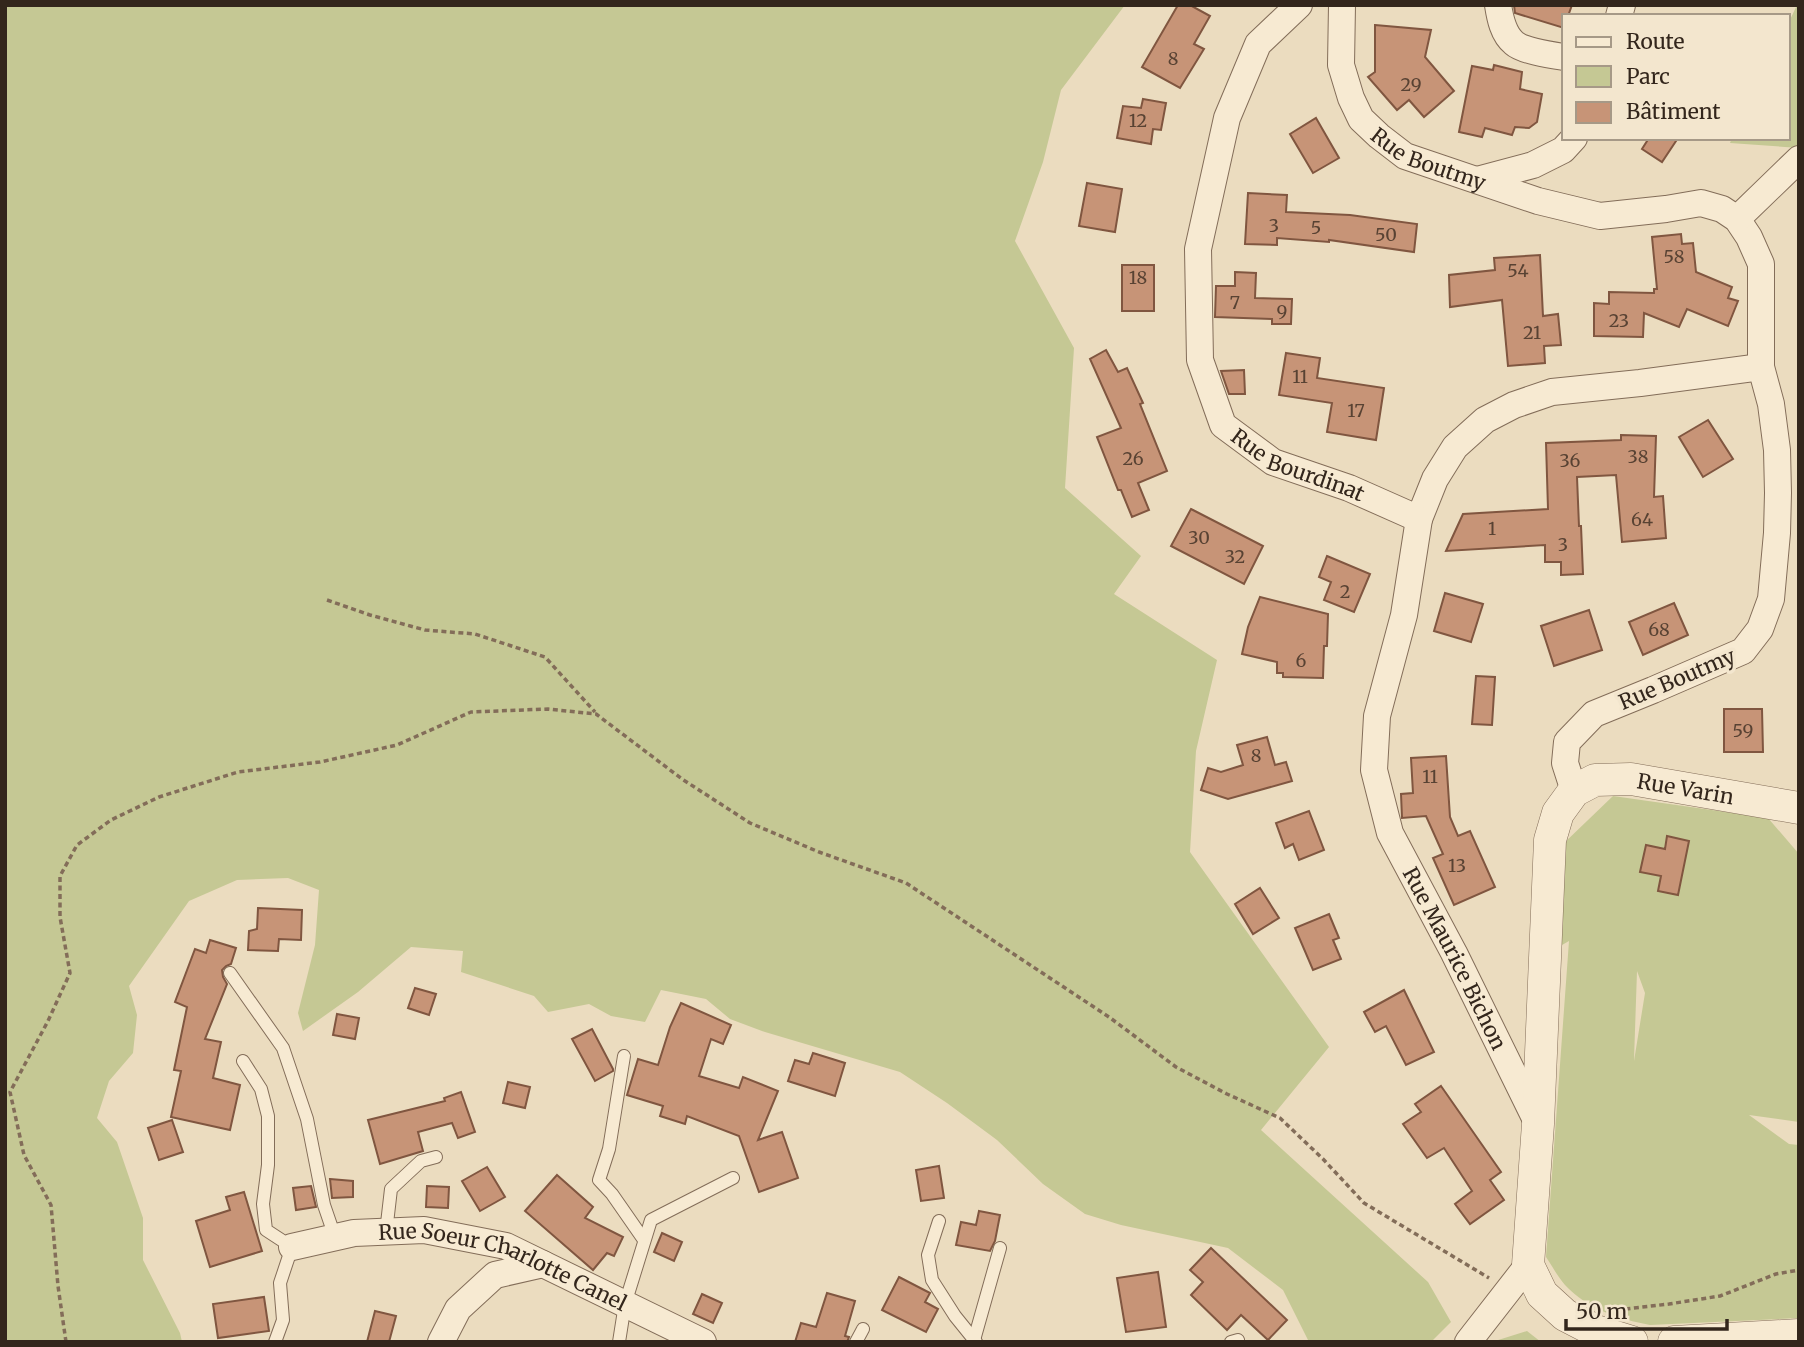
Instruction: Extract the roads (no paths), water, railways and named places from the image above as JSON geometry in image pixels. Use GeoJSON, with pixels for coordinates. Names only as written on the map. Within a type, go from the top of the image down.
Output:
{"type":"FeatureCollection","features":[{"type":"Feature","properties":{"kind":"street","name":"Rue Bourdinat"},"geometry":{"type":"LineString","coordinates":[[1299,5],[1258,44],[1227,118],[1198,249],[1200,360],[1223,425],[1273,462],[1349,488],[1419,519]]}},
{"type":"Feature","properties":{"kind":"street","name":"Rue Boutmy"},"geometry":{"type":"LineString","coordinates":[[1342,5],[1341,65],[1351,97],[1362,119],[1405,156],[1538,201],[1601,216],[1700,203],[1722,209],[1737,219],[1749,237],[1761,264],[1761,367],[1771,404],[1777,450],[1778,493],[1770,599],[1760,629],[1743,651],[1594,714],[1567,742],[1565,763],[1574,791]]}},
{"type":"Feature","properties":{"kind":"street"},"geometry":{"type":"LineString","coordinates":[[1498,5],[1502,23],[1514,43],[1535,52],[1562,57]]}},
{"type":"Feature","properties":{"kind":"street"},"geometry":{"type":"LineString","coordinates":[[1477,180],[1533,164],[1563,150],[1572,140]]}},
{"type":"Feature","properties":{"kind":"street"},"geometry":{"type":"LineString","coordinates":[[1737,219],[1799,159]]}},
{"type":"Feature","properties":{"kind":"street"},"geometry":{"type":"LineString","coordinates":[[1419,519],[1435,479],[1455,447],[1485,420],[1514,405],[1552,392],[1761,367]]}},
{"type":"Feature","properties":{"kind":"street","name":"Rue Maurice Bichon"},"geometry":{"type":"LineString","coordinates":[[1419,519],[1404,615],[1377,716],[1374,770],[1390,833],[1454,953],[1538,1124]]}},
{"type":"Feature","properties":{"kind":"street","name":"Rue Varin"},"geometry":{"type":"LineString","coordinates":[[1574,791],[1595,780],[1631,779],[1799,808]]}},
{"type":"Feature","properties":{"kind":"street"},"geometry":{"type":"LineString","coordinates":[[1574,791],[1558,813],[1550,841],[1538,1124],[1528,1265],[1542,1294],[1566,1315],[1596,1331],[1632,1342]]}},
{"type":"Feature","properties":{"kind":"street","name":"Rue Soeur Charlotte Canel"},"geometry":{"type":"LineString","coordinates":[[292,1247],[354,1233],[424,1230],[506,1246],[703,1342]]}},
{"type":"Feature","properties":{"kind":"street"},"geometry":{"type":"LineString","coordinates":[[441,1342],[458,1309],[495,1275],[543,1264]]}},
{"type":"Feature","properties":{"kind":"street"},"geometry":{"type":"LineString","coordinates":[[1468,1342],[1528,1265]]}},
{"type":"Feature","properties":{"kind":"street"},"geometry":{"type":"LineString","coordinates":[[1674,1342],[1799,1335]]}},
{"type":"Feature","properties":{"kind":"lane"},"geometry":{"type":"LineString","coordinates":[[230,973],[283,1048],[307,1118],[324,1205],[335,1237]]}},
{"type":"Feature","properties":{"kind":"lane"},"geometry":{"type":"LineString","coordinates":[[624,1056],[609,1149],[599,1180],[644,1240]]}},
{"type":"Feature","properties":{"kind":"lane"},"geometry":{"type":"LineString","coordinates":[[243,1061],[261,1089],[268,1116],[268,1165],[263,1204],[266,1230],[292,1247],[280,1283],[283,1320],[275,1342]]}},
{"type":"Feature","properties":{"kind":"lane"},"geometry":{"type":"LineString","coordinates":[[387,1232],[391,1189],[421,1161],[436,1157]]}},
{"type":"Feature","properties":{"kind":"lane"},"geometry":{"type":"LineString","coordinates":[[619,1342],[625,1304],[651,1220],[733,1178]]}},
{"type":"Feature","properties":{"kind":"lane"},"geometry":{"type":"LineString","coordinates":[[939,1221],[928,1255],[932,1280],[975,1341]]}},
{"type":"Feature","properties":{"kind":"lane"},"geometry":{"type":"LineString","coordinates":[[975,1341],[1000,1248]]}},
{"type":"Feature","properties":{"kind":"lane"},"geometry":{"type":"LineString","coordinates":[[856,1342],[863,1329]]}}]}
